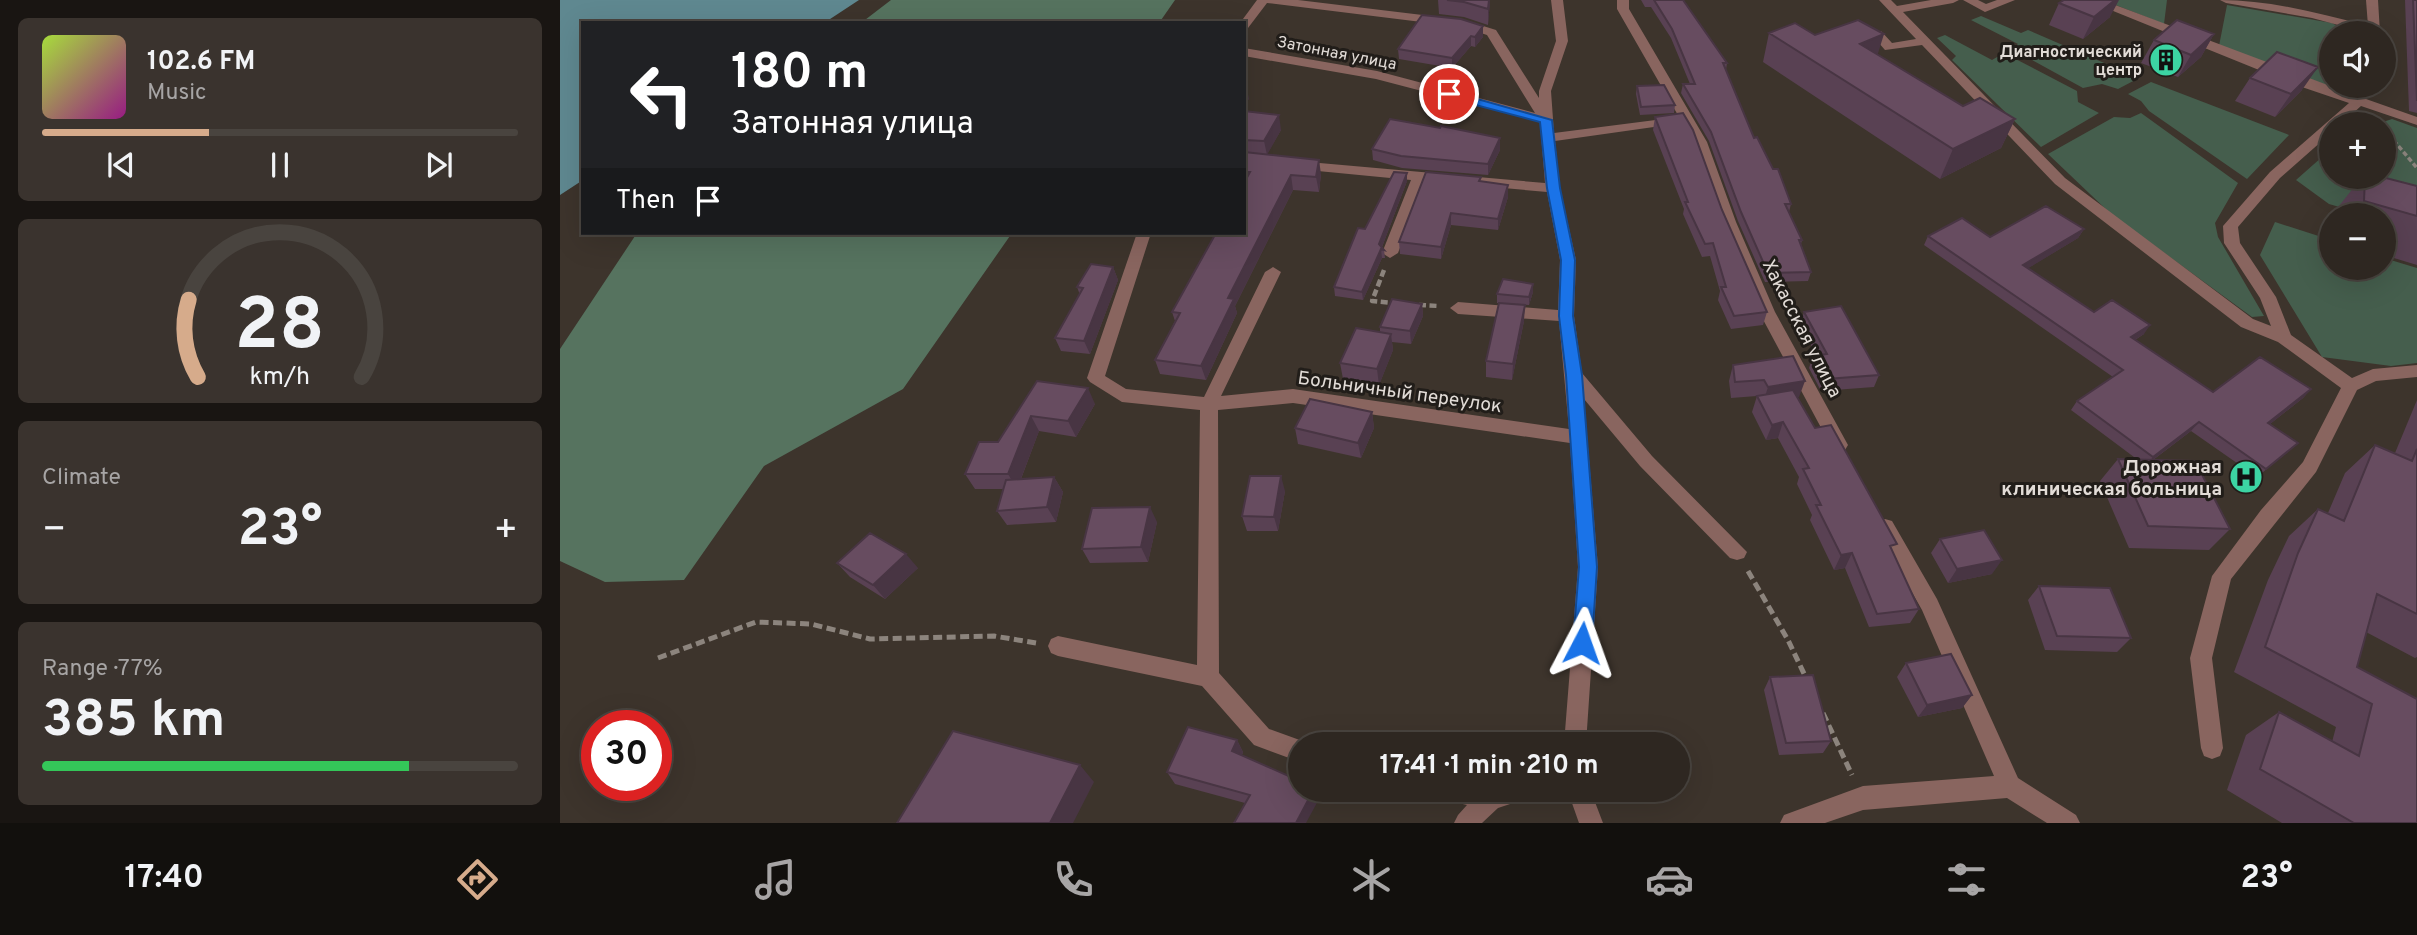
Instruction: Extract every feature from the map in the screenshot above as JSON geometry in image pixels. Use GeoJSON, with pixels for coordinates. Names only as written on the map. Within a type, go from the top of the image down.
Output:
{"type":"FeatureCollection","features":[{"type":"Feature","properties":{"kind":"street"},"geometry":{"type":"LineString","coordinates":[[1246,22],[1263,0]]}},
{"type":"Feature","properties":{"kind":"street"},"geometry":{"type":"LineString","coordinates":[[1270,0],[1464,24],[1492,33],[1546,120]]}},
{"type":"Feature","properties":{"kind":"street"},"geometry":{"type":"LineString","coordinates":[[1557,0],[1562,41],[1545,91],[1546,120],[1553,188],[1568,260],[1566,316],[1574,375],[1588,567],[1576,732]]}},
{"type":"Feature","properties":{"kind":"street","name":"Хакасская улица"},"geometry":{"type":"LineString","coordinates":[[1623,0],[1623,9],[1700,142],[1729,222],[1768,312],[1845,456]]}},
{"type":"Feature","properties":{"kind":"street"},"geometry":{"type":"LineString","coordinates":[[1891,5],[1953,0]]}},
{"type":"Feature","properties":{"kind":"street"},"geometry":{"type":"LineString","coordinates":[[1969,0],[1985,8],[2009,0]]}},
{"type":"Feature","properties":{"kind":"street"},"geometry":{"type":"LineString","coordinates":[[2092,0],[2417,121]]}},
{"type":"Feature","properties":{"kind":"street"},"geometry":{"type":"LineString","coordinates":[[2226,0],[2335,21]]}},
{"type":"Feature","properties":{"kind":"street"},"geometry":{"type":"LineString","coordinates":[[2372,0],[2373,21]]}},
{"type":"Feature","properties":{"kind":"street"},"geometry":{"type":"LineString","coordinates":[[1891,5],[2060,181],[2247,323],[2284,338],[2351,386]]}},
{"type":"Feature","properties":{"kind":"street"},"geometry":{"type":"LineString","coordinates":[[1877,34],[1889,47],[1923,41]]}},
{"type":"Feature","properties":{"kind":"street","name":"Затонная улица"},"geometry":{"type":"LineString","coordinates":[[1246,52],[1377,75],[1546,120]]}},
{"type":"Feature","properties":{"kind":"street"},"geometry":{"type":"LineString","coordinates":[[2347,112],[2360,98]]}},
{"type":"Feature","properties":{"kind":"street"},"geometry":{"type":"LineString","coordinates":[[1549,138],[1686,118]]}},
{"type":"Feature","properties":{"kind":"street"},"geometry":{"type":"LineString","coordinates":[[2284,338],[2268,297],[2232,243],[2230,226],[2275,175],[2319,136]]}},
{"type":"Feature","properties":{"kind":"street"},"geometry":{"type":"LineString","coordinates":[[1284,164],[1553,188]]}},
{"type":"Feature","properties":{"kind":"street"},"geometry":{"type":"LineString","coordinates":[[1390,253],[1419,177]]}},
{"type":"Feature","properties":{"kind":"street","name":"Больничный переулок"},"geometry":{"type":"LineString","coordinates":[[1143,235],[1118,321],[1096,378],[1122,395],[1209,404],[1293,396],[1577,437]]}},
{"type":"Feature","properties":{"kind":"street"},"geometry":{"type":"LineString","coordinates":[[1208,677],[1209,404],[1273,272]]}},
{"type":"Feature","properties":{"kind":"street"},"geometry":{"type":"LineString","coordinates":[[1458,308],[1566,316]]}},
{"type":"Feature","properties":{"kind":"street"},"geometry":{"type":"LineString","coordinates":[[2212,748],[2201,658],[2222,576],[2310,467],[2351,386],[2373,375],[2417,372]]}},
{"type":"Feature","properties":{"kind":"street"},"geometry":{"type":"LineString","coordinates":[[1574,375],[1646,461],[1737,552]]}},
{"type":"Feature","properties":{"kind":"street"},"geometry":{"type":"LineString","coordinates":[[1878,514],[1930,605],[2010,786],[2068,823]]}},
{"type":"Feature","properties":{"kind":"street"},"geometry":{"type":"LineString","coordinates":[[1058,646],[1094,651],[1208,677],[1262,737],[1288,747]]}},
{"type":"Feature","properties":{"kind":"street"},"geometry":{"type":"LineString","coordinates":[[1792,823],[1863,798],[2010,786]]}},
{"type":"Feature","properties":{"kind":"street"},"geometry":{"type":"LineString","coordinates":[[1466,823],[1487,802]]}},
{"type":"Feature","properties":{"kind":"street"},"geometry":{"type":"LineString","coordinates":[[1583,802],[1591,823]]}},
{"type":"Feature","properties":{"kind":"path"},"geometry":{"type":"LineString","coordinates":[[2396,144],[2417,168]]}},
{"type":"Feature","properties":{"kind":"path"},"geometry":{"type":"LineString","coordinates":[[1390,253],[1373,301],[1397,303]]}},
{"type":"Feature","properties":{"kind":"path"},"geometry":{"type":"LineString","coordinates":[[1409,304],[1458,308]]}},
{"type":"Feature","properties":{"kind":"path"},"geometry":{"type":"LineString","coordinates":[[1737,552],[1788,640],[1811,688]]}},
{"type":"Feature","properties":{"kind":"path"},"geometry":{"type":"LineString","coordinates":[[658,658],[756,622],[811,624],[870,639],[995,636],[1058,646]]}},
{"type":"Feature","properties":{"kind":"path"},"geometry":{"type":"LineString","coordinates":[[1817,701],[1863,798]]}},
{"type":"Feature","properties":{"kind":"green space"},"geometry":{"type":"Polygon","coordinates":[[[891,0],[1175,0],[1160,21],[864,21],[891,0]]]}},
{"type":"Feature","properties":{"kind":"green space"},"geometry":{"type":"Polygon","coordinates":[[[2103,0],[2167,0],[2164,24],[2103,0]]]}},
{"type":"Feature","properties":{"kind":"green space"},"geometry":{"type":"Polygon","coordinates":[[[2227,5],[2320,21],[2319,85],[2219,46],[2227,5]]]}},
{"type":"Feature","properties":{"kind":"green space"},"geometry":{"type":"Polygon","coordinates":[[[1981,16],[2021,33],[2028,30],[2139,78],[2118,89],[2102,84],[2083,88],[2012,49],[2018,44],[1971,20],[1981,16]]]}},
{"type":"Feature","properties":{"kind":"green space"},"geometry":{"type":"Polygon","coordinates":[[[1945,35],[1992,60],[2004,53],[2077,91],[2078,102],[2099,113],[2041,147],[1952,60],[1956,56],[1937,38],[1945,35]]]}},
{"type":"Feature","properties":{"kind":"green space"},"geometry":{"type":"Polygon","coordinates":[[[2151,82],[2289,135],[2247,179],[2128,94],[2151,82]]]}},
{"type":"Feature","properties":{"kind":"green space"},"geometry":{"type":"Polygon","coordinates":[[[2141,113],[2238,183],[2215,223],[2218,237],[2264,316],[2252,317],[2111,214],[2048,154],[2114,117],[2130,118],[2141,113]]]}},
{"type":"Feature","properties":{"kind":"green space"},"geometry":{"type":"Polygon","coordinates":[[[2396,120],[2417,128],[2417,229],[2396,220],[2396,203],[2328,203],[2296,180],[2319,160],[2319,189],[2396,189],[2396,120]]]}},
{"type":"Feature","properties":{"kind":"green space"},"geometry":{"type":"Polygon","coordinates":[[[2275,222],[2319,236],[2319,280],[2396,280],[2396,262],[2417,268],[2417,363],[2391,366],[2322,357],[2260,255],[2275,222]]]}},
{"type":"Feature","properties":{"kind":"green space"},"geometry":{"type":"Polygon","coordinates":[[[636,235],[1011,235],[903,389],[764,466],[684,580],[605,582],[560,561],[560,349],[636,235]]]}},
{"type":"Feature","properties":{"kind":"water"},"geometry":{"type":"Polygon","coordinates":[[[560,0],[859,0],[827,21],[581,21],[581,181],[560,195],[560,0]]]}},
{"type":"Feature","properties":{"kind":"building"},"geometry":{"type":"Polygon","coordinates":[[[1447,0],[1489,0],[1488,9],[1447,0]]]}},
{"type":"Feature","properties":{"kind":"building"},"geometry":{"type":"Polygon","coordinates":[[[1654,0],[1683,0],[1727,63],[1723,63],[1754,138],[1757,137],[1773,169],[1778,169],[1791,204],[1785,204],[1802,240],[1799,240],[1811,272],[1768,273],[1741,212],[1711,132],[1683,84],[1695,84],[1672,29],[1654,0]]]}},
{"type":"Feature","properties":{"kind":"building"},"geometry":{"type":"Polygon","coordinates":[[[2064,0],[2115,0],[2094,17],[2059,3],[2064,0]]]}},
{"type":"Feature","properties":{"kind":"building"},"geometry":{"type":"Polygon","coordinates":[[[2413,0],[2417,0],[2417,101],[2413,0]]]}},
{"type":"Feature","properties":{"kind":"building"},"geometry":{"type":"Polygon","coordinates":[[[1422,15],[1461,19],[1483,26],[1452,58],[1398,49],[1422,15]]]}},
{"type":"Feature","properties":{"kind":"building"},"geometry":{"type":"Polygon","coordinates":[[[1858,20],[1884,34],[1860,44],[1963,106],[1980,98],[2015,119],[1953,149],[1769,33],[1795,23],[1815,35],[1858,20]]]}},
{"type":"Feature","properties":{"kind":"building"},"geometry":{"type":"Polygon","coordinates":[[[2177,20],[2214,34],[2191,55],[2154,40],[2177,20]]]}},
{"type":"Feature","properties":{"kind":"building"},"geometry":{"type":"Polygon","coordinates":[[[2277,52],[2318,67],[2291,94],[2250,78],[2277,52]]]}},
{"type":"Feature","properties":{"kind":"building"},"geometry":{"type":"Polygon","coordinates":[[[1664,85],[1675,105],[1641,107],[1637,86],[1664,85]]]}},
{"type":"Feature","properties":{"kind":"building"},"geometry":{"type":"Polygon","coordinates":[[[1246,111],[1279,115],[1264,141],[1246,140],[1246,111]]]}},
{"type":"Feature","properties":{"kind":"building"},"geometry":{"type":"Polygon","coordinates":[[[1683,113],[1693,130],[1722,210],[1767,312],[1734,316],[1721,287],[1726,287],[1713,243],[1705,244],[1685,202],[1688,202],[1655,117],[1683,113]]]}},
{"type":"Feature","properties":{"kind":"building"},"geometry":{"type":"Polygon","coordinates":[[[1390,119],[1500,138],[1488,164],[1401,156],[1372,149],[1390,119]]]}},
{"type":"Feature","properties":{"kind":"building"},"geometry":{"type":"Polygon","coordinates":[[[1246,152],[1319,160],[1316,177],[1291,175],[1228,298],[1234,299],[1201,366],[1155,360],[1180,313],[1172,312],[1215,235],[1246,235],[1246,179],[1250,172],[1246,172],[1246,152]]]}},
{"type":"Feature","properties":{"kind":"building"},"geometry":{"type":"Polygon","coordinates":[[[1394,172],[1407,173],[1379,244],[1384,250],[1381,249],[1362,292],[1334,287],[1358,228],[1365,229],[1394,172]]]}},
{"type":"Feature","properties":{"kind":"building"},"geometry":{"type":"Polygon","coordinates":[[[1426,172],[1481,177],[1479,181],[1508,185],[1498,219],[1451,213],[1441,247],[1399,242],[1426,172]]]}},
{"type":"Feature","properties":{"kind":"building"},"geometry":{"type":"Polygon","coordinates":[[[2396,181],[2417,186],[2417,216],[2396,210],[2396,203],[2364,201],[2364,189],[2396,189],[2396,181]]]}},
{"type":"Feature","properties":{"kind":"building"},"geometry":{"type":"Polygon","coordinates":[[[2046,206],[2084,229],[2023,265],[2094,312],[2112,300],[2150,325],[2131,337],[2213,392],[2260,357],[2311,389],[2268,423],[2298,443],[2266,469],[2199,422],[2153,457],[2077,401],[2123,370],[1928,236],[1962,218],[1990,237],[2046,206]]]}},
{"type":"Feature","properties":{"kind":"building"},"geometry":{"type":"Polygon","coordinates":[[[1091,264],[1113,267],[1084,341],[1055,338],[1083,288],[1077,287],[1091,264]]]}},
{"type":"Feature","properties":{"kind":"building"},"geometry":{"type":"Polygon","coordinates":[[[1503,279],[1533,284],[1529,297],[1497,294],[1503,279]]]}},
{"type":"Feature","properties":{"kind":"building"},"geometry":{"type":"Polygon","coordinates":[[[1392,299],[1422,304],[1410,331],[1380,327],[1392,299]]]}},
{"type":"Feature","properties":{"kind":"building"},"geometry":{"type":"Polygon","coordinates":[[[1499,303],[1525,305],[1513,364],[1486,361],[1499,303]]]}},
{"type":"Feature","properties":{"kind":"building"},"geometry":{"type":"Polygon","coordinates":[[[1841,306],[1879,375],[1826,379],[1813,356],[1827,354],[1804,312],[1841,306]]]}},
{"type":"Feature","properties":{"kind":"building"},"geometry":{"type":"Polygon","coordinates":[[[1356,328],[1391,334],[1377,369],[1340,363],[1356,328]]]}},
{"type":"Feature","properties":{"kind":"building"},"geometry":{"type":"Polygon","coordinates":[[[1793,356],[1805,381],[1768,387],[1764,380],[1735,382],[1733,365],[1793,356]]]}},
{"type":"Feature","properties":{"kind":"building"},"geometry":{"type":"Polygon","coordinates":[[[1037,381],[1088,388],[1068,421],[1031,416],[1008,474],[965,474],[979,442],[998,442],[1037,381]]]}},
{"type":"Feature","properties":{"kind":"building"},"geometry":{"type":"Polygon","coordinates":[[[1793,390],[1815,428],[1831,425],[1897,544],[1890,546],[1919,609],[1877,614],[1852,553],[1841,555],[1816,505],[1821,505],[1803,469],[1809,468],[1783,422],[1772,425],[1757,396],[1793,390]]]}},
{"type":"Feature","properties":{"kind":"building"},"geometry":{"type":"Polygon","coordinates":[[[1310,399],[1372,412],[1358,443],[1295,428],[1310,399]]]}},
{"type":"Feature","properties":{"kind":"building"},"geometry":{"type":"Polygon","coordinates":[[[2375,445],[2412,461],[2417,449],[2417,614],[2377,594],[2357,667],[2417,699],[2417,823],[2354,823],[2260,769],[2279,712],[2359,756],[2372,704],[2265,647],[2298,553],[2318,509],[2344,521],[2375,445]]]}},
{"type":"Feature","properties":{"kind":"building"},"geometry":{"type":"Polygon","coordinates":[[[2118,459],[2195,461],[2230,529],[2148,526],[2118,459]]]}},
{"type":"Feature","properties":{"kind":"building"},"geometry":{"type":"Polygon","coordinates":[[[1250,476],[1281,476],[1274,517],[1242,516],[1250,476]]]}},
{"type":"Feature","properties":{"kind":"building"},"geometry":{"type":"Polygon","coordinates":[[[1054,477],[1047,507],[997,511],[1006,480],[1054,477]]]}},
{"type":"Feature","properties":{"kind":"building"},"geometry":{"type":"Polygon","coordinates":[[[1150,507],[1141,547],[1082,549],[1092,508],[1150,507]]]}},
{"type":"Feature","properties":{"kind":"building"},"geometry":{"type":"Polygon","coordinates":[[[1984,530],[2002,560],[1957,569],[1940,539],[1984,530]]]}},
{"type":"Feature","properties":{"kind":"building"},"geometry":{"type":"Polygon","coordinates":[[[870,533],[906,554],[873,585],[837,563],[870,533]]]}},
{"type":"Feature","properties":{"kind":"building"},"geometry":{"type":"Polygon","coordinates":[[[2039,586],[2110,588],[2131,638],[2057,636],[2039,586]]]}},
{"type":"Feature","properties":{"kind":"building"},"geometry":{"type":"Polygon","coordinates":[[[1951,654],[1972,695],[1927,705],[1906,663],[1951,654]]]}},
{"type":"Feature","properties":{"kind":"building"},"geometry":{"type":"Polygon","coordinates":[[[1813,675],[1831,741],[1786,743],[1770,677],[1813,675]]]}},
{"type":"Feature","properties":{"kind":"building"},"geometry":{"type":"Polygon","coordinates":[[[1188,727],[1237,740],[1232,751],[1288,776],[1288,802],[1307,802],[1296,823],[1234,823],[1250,795],[1167,772],[1188,727]]]}},
{"type":"Feature","properties":{"kind":"building"},"geometry":{"type":"Polygon","coordinates":[[[953,731],[1080,765],[1050,823],[897,823],[953,731]]]}},
{"type":"Feature","properties":{"kind":"place","name":"Диагностический центр"},"geometry":{"type":"Point","coordinates":[2166,60]}},
{"type":"Feature","properties":{"kind":"place","name":"Дорожная клиническая больница"},"geometry":{"type":"Point","coordinates":[2246,477]}},
{"type":"Feature","properties":{"kind":"route"},"geometry":{"type":"LineString","coordinates":[[1449,94],[1546,120],[1553,188],[1568,260],[1566,316],[1574,375],[1588,567],[1582,643]]}}]}
